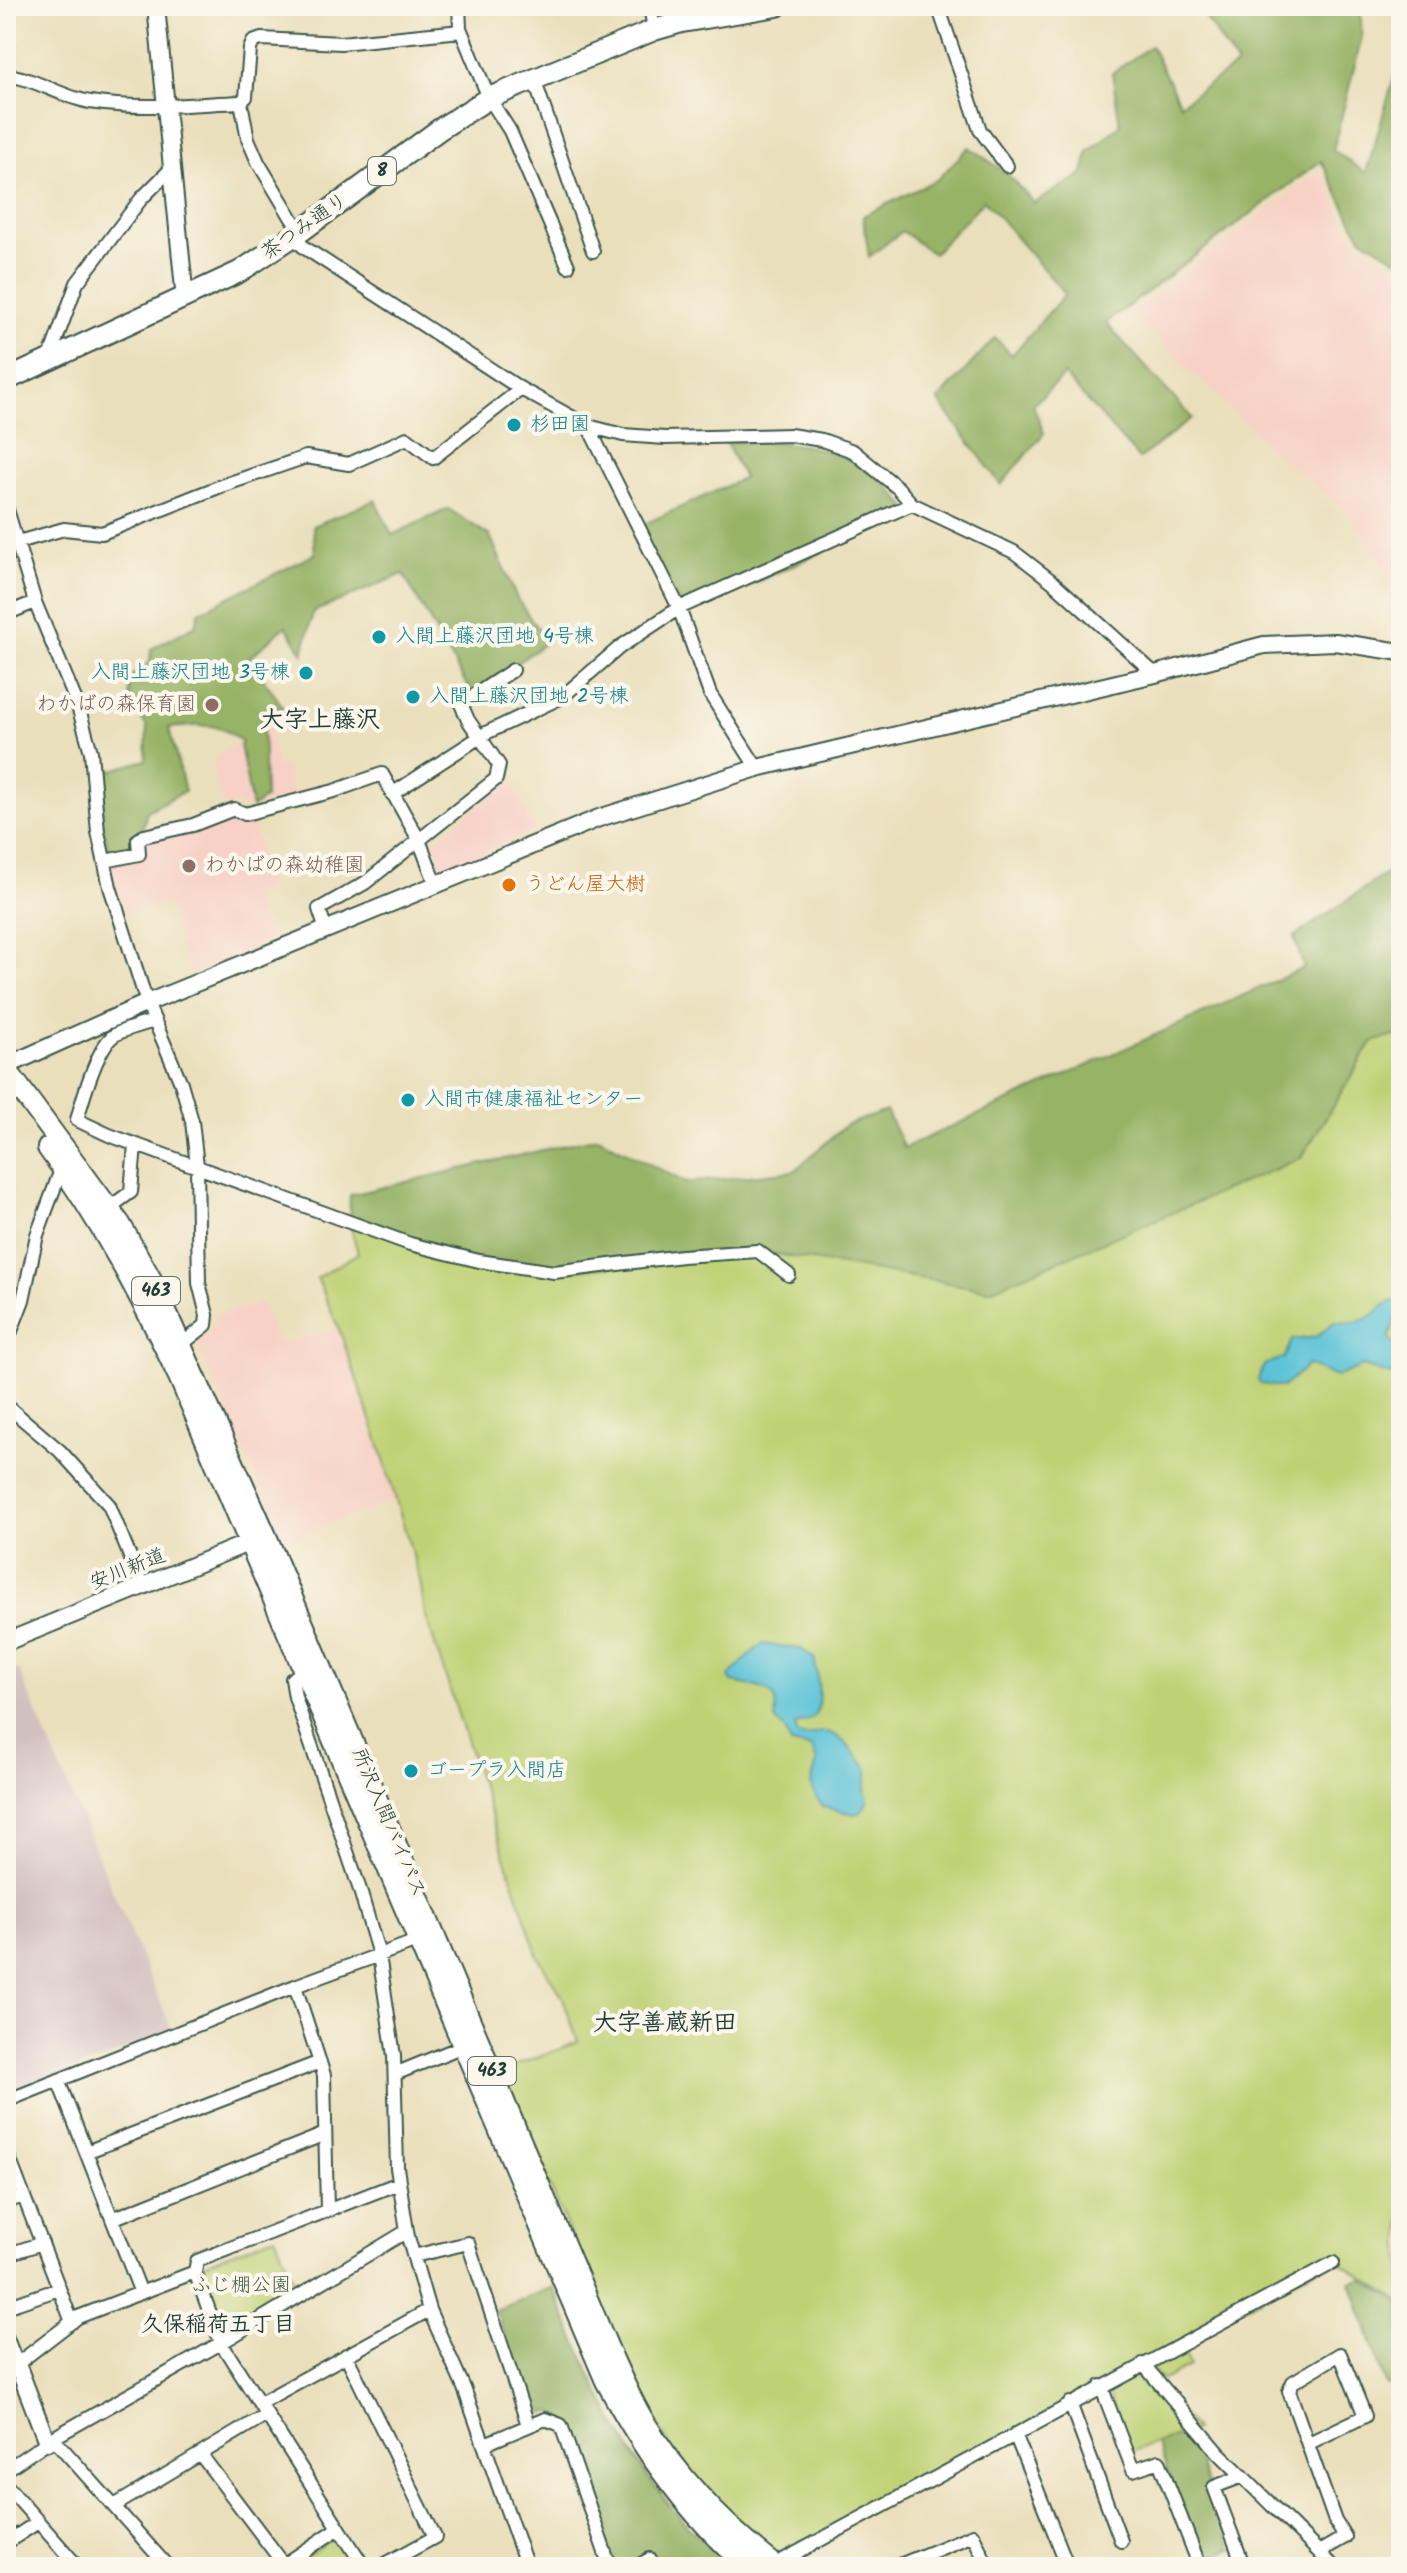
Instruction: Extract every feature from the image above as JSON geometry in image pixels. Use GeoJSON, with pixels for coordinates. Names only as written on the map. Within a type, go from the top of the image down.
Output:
{"type":"FeatureCollection","features":[{"type":"Feature","properties":{"kind":"main road","name":"茶つみ通り"},"geometry":{"type":"LineString","coordinates":[[6,380],[239,272],[440,129],[489,98],[654,30],[682,22],[777,6]]}},
{"type":"Feature","properties":{"kind":"main road","name":"所沢入間バイパス"},"geometry":{"type":"LineString","coordinates":[[6,1067],[109,1208],[153,1283],[427,1938],[607,2346],[644,2421],[665,2453],[717,2516],[776,2566]]}},
{"type":"Feature","properties":{"kind":"main road","name":"所沢入間バイパス"},"geometry":{"type":"LineString","coordinates":[[6,1091],[62,1167],[106,1234],[141,1296],[258,1539],[303,1672],[427,1938],[463,2046],[606,2381],[633,2431],[666,2479],[706,2526],[750,2567]]}},
{"type":"Feature","properties":{"kind":"street"},"geometry":{"type":"LineString","coordinates":[[156,6],[185,299]]}},
{"type":"Feature","properties":{"kind":"street"},"geometry":{"type":"LineString","coordinates":[[459,6],[461,31],[489,98],[510,131],[568,266]]}},
{"type":"Feature","properties":{"kind":"street"},"geometry":{"type":"LineString","coordinates":[[650,6],[654,30]]}},
{"type":"Feature","properties":{"kind":"street"},"geometry":{"type":"LineString","coordinates":[[938,6],[980,130],[1007,166]]}},
{"type":"Feature","properties":{"kind":"street"},"geometry":{"type":"LineString","coordinates":[[6,75],[91,102],[166,105],[241,102],[246,97],[251,46],[256,40],[341,43],[461,31]]}},
{"type":"Feature","properties":{"kind":"street"},"geometry":{"type":"LineString","coordinates":[[534,79],[593,251]]}},
{"type":"Feature","properties":{"kind":"street"},"geometry":{"type":"LineString","coordinates":[[241,102],[248,139],[258,162],[305,248],[521,389],[588,426],[623,435],[665,438],[790,435],[822,440],[853,451],[898,488],[912,504],[1014,552],[1053,582],[1155,674]]}},
{"type":"Feature","properties":{"kind":"street"},"geometry":{"type":"LineString","coordinates":[[48,362],[77,283],[141,199],[173,167]]}},
{"type":"Feature","properties":{"kind":"street"},"geometry":{"type":"LineString","coordinates":[[18,542],[64,529],[102,533],[221,486],[306,457],[349,464],[407,438],[433,458],[521,389]]}},
{"type":"Feature","properties":{"kind":"street"},"geometry":{"type":"LineString","coordinates":[[588,426],[679,608],[710,694],[757,768]]}},
{"type":"Feature","properties":{"kind":"street"},"geometry":{"type":"LineString","coordinates":[[392,794],[480,736],[562,697],[620,647],[679,608],[912,504]]}},
{"type":"Feature","properties":{"kind":"street"},"geometry":{"type":"LineString","coordinates":[[6,506],[35,602],[78,706],[87,740],[98,832],[117,910],[147,1003],[181,1083],[192,1121],[197,1166],[199,1283],[207,1315],[206,1325],[181,1345]]}},
{"type":"Feature","properties":{"kind":"street"},"geometry":{"type":"LineString","coordinates":[[6,614],[35,602]]}},
{"type":"Feature","properties":{"kind":"street"},"geometry":{"type":"LineString","coordinates":[[6,1067],[147,1003],[599,818],[757,768],[1155,674],[1264,645],[1335,642],[1401,652]]}},
{"type":"Feature","properties":{"kind":"street"},"geometry":{"type":"LineString","coordinates":[[326,930],[319,909],[365,883],[496,779],[499,765],[468,720],[461,704],[513,670]]}},
{"type":"Feature","properties":{"kind":"street"},"geometry":{"type":"LineString","coordinates":[[105,861],[139,854],[138,840],[144,836],[193,825],[234,809],[245,814],[334,791],[382,774],[419,840],[436,884]]}},
{"type":"Feature","properties":{"kind":"street"},"geometry":{"type":"LineString","coordinates":[[155,1021],[112,1037],[94,1070],[77,1120],[135,1145],[410,1244],[479,1261],[554,1272],[682,1256],[758,1251],[789,1275]]}},
{"type":"Feature","properties":{"kind":"street"},"geometry":{"type":"LineString","coordinates":[[109,1208],[131,1192],[135,1145]]}},
{"type":"Feature","properties":{"kind":"street"},"geometry":{"type":"LineString","coordinates":[[6,1344],[23,1300],[37,1235],[62,1167]]}},
{"type":"Feature","properties":{"kind":"street"},"geometry":{"type":"LineString","coordinates":[[6,1405],[60,1451],[109,1505],[142,1586]]}},
{"type":"Feature","properties":{"kind":"street","name":"安川新道"},"geometry":{"type":"LineString","coordinates":[[6,1642],[258,1539]]}},
{"type":"Feature","properties":{"kind":"street"},"geometry":{"type":"LineString","coordinates":[[303,1672],[292,1679],[295,1697],[379,1955],[394,2056],[399,2183],[407,2231],[429,2310],[464,2388],[527,2567]]}},
{"type":"Feature","properties":{"kind":"street"},"geometry":{"type":"LineString","coordinates":[[6,2101],[295,1986],[427,1938]]}},
{"type":"Feature","properties":{"kind":"street"},"geometry":{"type":"LineString","coordinates":[[295,1986],[320,2062],[326,2092],[327,2210]]}},
{"type":"Feature","properties":{"kind":"street"},"geometry":{"type":"LineString","coordinates":[[395,2074],[463,2046]]}},
{"type":"Feature","properties":{"kind":"street"},"geometry":{"type":"LineString","coordinates":[[86,2152],[320,2062]]}},
{"type":"Feature","properties":{"kind":"street"},"geometry":{"type":"LineString","coordinates":[[58,2080],[141,2293]]}},
{"type":"Feature","properties":{"kind":"street"},"geometry":{"type":"LineString","coordinates":[[112,2219],[325,2134]]}},
{"type":"Feature","properties":{"kind":"street"},"geometry":{"type":"LineString","coordinates":[[6,2151],[72,2322]]}},
{"type":"Feature","properties":{"kind":"street"},"geometry":{"type":"LineString","coordinates":[[364,2567],[221,2343],[195,2272],[197,2261],[399,2183]]}},
{"type":"Feature","properties":{"kind":"street"},"geometry":{"type":"LineString","coordinates":[[6,2202],[23,2196]]}},
{"type":"Feature","properties":{"kind":"street"},"geometry":{"type":"LineString","coordinates":[[6,2470],[50,2440],[221,2343],[407,2231]]}},
{"type":"Feature","properties":{"kind":"street"},"geometry":{"type":"LineString","coordinates":[[6,2255],[42,2243]]}},
{"type":"Feature","properties":{"kind":"street"},"geometry":{"type":"LineString","coordinates":[[414,2256],[468,2243],[528,2425]]}},
{"type":"Feature","properties":{"kind":"street"},"geometry":{"type":"LineString","coordinates":[[776,2566],[1101,2386],[1333,2263]]}},
{"type":"Feature","properties":{"kind":"street"},"geometry":{"type":"LineString","coordinates":[[11,2367],[78,2317],[195,2272]]}},
{"type":"Feature","properties":{"kind":"street"},"geometry":{"type":"LineString","coordinates":[[6,2307],[59,2289]]}},
{"type":"Feature","properties":{"kind":"street"},"geometry":{"type":"LineString","coordinates":[[114,2506],[201,2455],[264,2408],[346,2355],[429,2310]]}},
{"type":"Feature","properties":{"kind":"street"},"geometry":{"type":"LineString","coordinates":[[6,2336],[11,2367],[50,2440],[168,2567]]}},
{"type":"Feature","properties":{"kind":"street"},"geometry":{"type":"LineString","coordinates":[[1309,2443],[1365,2416],[1340,2354],[1293,2382],[1289,2391],[1335,2521],[1345,2537],[1319,2552]]}},
{"type":"Feature","properties":{"kind":"street"},"geometry":{"type":"LineString","coordinates":[[346,2355],[435,2537],[380,2567]]}},
{"type":"Feature","properties":{"kind":"street"},"geometry":{"type":"LineString","coordinates":[[1143,2364],[1219,2453],[1334,2567]]}},
{"type":"Feature","properties":{"kind":"street"},"geometry":{"type":"LineString","coordinates":[[1101,2386],[1133,2470],[1159,2461],[1200,2567]]}},
{"type":"Feature","properties":{"kind":"street"},"geometry":{"type":"LineString","coordinates":[[1070,2403],[1121,2541]]}},
{"type":"Feature","properties":{"kind":"street"},"geometry":{"type":"LineString","coordinates":[[485,2444],[545,2419],[561,2425],[610,2567]]}},
{"type":"Feature","properties":{"kind":"street"},"geometry":{"type":"LineString","coordinates":[[1015,2434],[1068,2567]]}},
{"type":"Feature","properties":{"kind":"street"},"geometry":{"type":"LineString","coordinates":[[201,2455],[285,2566],[339,2528]]}},
{"type":"Feature","properties":{"kind":"street"},"geometry":{"type":"LineString","coordinates":[[1243,2476],[1214,2487],[1244,2567]]}},
{"type":"Feature","properties":{"kind":"street"},"geometry":{"type":"LineString","coordinates":[[6,2485],[72,2565]]}},
{"type":"Feature","properties":{"kind":"street"},"geometry":{"type":"LineString","coordinates":[[6,2543],[38,2522]]}},
{"type":"Feature","properties":{"kind":"street"},"geometry":{"type":"LineString","coordinates":[[895,2567],[973,2535],[986,2563],[975,2567]]}},
{"type":"Feature","properties":{"kind":"street"},"geometry":{"type":"LineString","coordinates":[[406,2553],[414,2567]]}},
{"type":"Feature","properties":{"kind":"street"},"geometry":{"type":"LineString","coordinates":[[636,2567],[650,2559],[653,2567]]}},
{"type":"Feature","properties":{"kind":"shaded area"},"geometry":{"type":"Polygon","coordinates":[[[1321,170],[1355,243],[1401,270],[1401,595],[1350,514],[1268,446],[1131,312],[1321,170]]]}},
{"type":"Feature","properties":{"kind":"shaded area","name":"わかばの森保育園"},"geometry":{"type":"Polygon","coordinates":[[[220,621],[286,722],[269,733],[278,766],[287,767],[294,798],[242,809],[239,803],[229,807],[223,805],[212,767],[218,755],[238,742],[217,718],[220,621]]]}},
{"type":"Feature","properties":{"kind":"shaded area"},"geometry":{"type":"Polygon","coordinates":[[[510,777],[535,831],[441,870],[431,845],[510,777]]]}},
{"type":"Feature","properties":{"kind":"shaded area","name":"わかばの森幼稚園"},"geometry":{"type":"Polygon","coordinates":[[[235,814],[239,820],[252,817],[269,890],[257,894],[254,889],[256,908],[271,940],[190,975],[168,904],[125,914],[112,870],[115,863],[143,842],[235,814]]]}},
{"type":"Feature","properties":{"kind":"shaded area"},"geometry":{"type":"Polygon","coordinates":[[[262,1303],[277,1343],[339,1329],[396,1500],[284,1541],[195,1339],[216,1327],[214,1315],[262,1303]]]}},
{"type":"Feature","properties":{"kind":"shaded area"},"geometry":{"type":"Polygon","coordinates":[[[18,1669],[173,2032],[6,2096],[6,1673],[18,1669]]]}},
{"type":"Feature","properties":{"kind":"green space"},"geometry":{"type":"Polygon","coordinates":[[[1249,6],[1360,6],[1362,37],[1333,150],[1366,173],[1401,53],[1401,262],[1361,237],[1321,161],[1106,323],[1192,418],[1139,459],[1064,375],[1033,405],[1044,433],[1001,485],[938,400],[995,338],[1012,355],[1065,294],[984,200],[933,254],[902,231],[869,257],[863,216],[938,179],[969,147],[1005,172],[1034,203],[1083,174],[1088,152],[1120,125],[1112,73],[1151,46],[1180,104],[1237,65],[1206,18],[1249,6]]]}},
{"type":"Feature","properties":{"kind":"green space"},"geometry":{"type":"Polygon","coordinates":[[[725,441],[787,443],[845,458],[863,467],[884,484],[911,512],[677,618],[640,526],[744,478],[725,441]]]}},
{"type":"Feature","properties":{"kind":"green space"},"geometry":{"type":"Polygon","coordinates":[[[375,500],[392,535],[448,509],[490,536],[517,599],[547,642],[472,694],[403,574],[313,612],[303,654],[286,626],[249,658],[283,707],[263,720],[265,798],[252,808],[240,745],[242,742],[233,735],[216,727],[200,725],[169,728],[185,791],[147,811],[141,835],[112,863],[102,823],[103,773],[146,760],[147,726],[129,704],[130,677],[150,662],[151,649],[196,625],[199,612],[315,554],[313,526],[375,500]]]}},
{"type":"Feature","properties":{"kind":"green space"},"geometry":{"type":"Polygon","coordinates":[[[1401,863],[1401,1034],[1372,1042],[1301,1158],[990,1290],[758,1251],[554,1272],[479,1261],[349,1221],[350,1195],[598,1137],[686,1183],[794,1171],[846,1125],[886,1111],[904,1148],[1304,968],[1294,937],[1401,863]]]}},
{"type":"Feature","properties":{"kind":"green space"},"geometry":{"type":"Polygon","coordinates":[[[1401,1034],[1401,2301],[1334,2259],[780,2556],[750,2533],[702,2486],[665,2439],[620,2352],[501,2071],[578,2042],[563,1998],[538,1957],[425,1614],[420,1580],[378,1440],[339,1329],[317,1278],[358,1253],[349,1221],[1301,1158],[1372,1042],[1401,1034]]]}},
{"type":"Feature","properties":{"kind":"green space","name":"ふじ棚公園"},"geometry":{"type":"Polygon","coordinates":[[[275,2236],[298,2290],[229,2332],[223,2330],[200,2272],[201,2265],[275,2236]]]}},
{"type":"Feature","properties":{"kind":"green space"},"geometry":{"type":"Polygon","coordinates":[[[1363,2279],[1401,2303],[1401,2381],[1386,2386],[1351,2282],[1363,2279]]]}},
{"type":"Feature","properties":{"kind":"green space"},"geometry":{"type":"Polygon","coordinates":[[[553,2287],[590,2373],[634,2456],[678,2515],[731,2567],[657,2567],[652,2554],[629,2567],[614,2567],[565,2420],[549,2412],[532,2418],[496,2310],[553,2287]]]}},
{"type":"Feature","properties":{"kind":"green space"},"geometry":{"type":"Polygon","coordinates":[[[1182,2345],[1190,2366],[1162,2380],[1151,2368],[1182,2345]]]}},
{"type":"Feature","properties":{"kind":"green space"},"geometry":{"type":"Polygon","coordinates":[[[1138,2370],[1144,2372],[1195,2430],[1130,2452],[1108,2393],[1111,2385],[1138,2370]]]}},
{"type":"Feature","properties":{"kind":"green space"},"geometry":{"type":"Polygon","coordinates":[[[1188,2432],[1232,2548],[1201,2560],[1157,2443],[1188,2432]]]}},
{"type":"Feature","properties":{"kind":"green space"},"geometry":{"type":"Polygon","coordinates":[[[330,2540],[338,2541],[353,2567],[291,2567],[330,2540]]]}},
{"type":"Feature","properties":{"kind":"water"},"geometry":{"type":"Polygon","coordinates":[[[1395,1301],[1400,1307],[1389,1338],[1401,1348],[1401,1357],[1394,1373],[1390,1375],[1363,1366],[1336,1377],[1308,1365],[1283,1387],[1261,1384],[1258,1380],[1264,1365],[1284,1358],[1292,1340],[1316,1337],[1334,1322],[1364,1320],[1395,1301]]]}},
{"type":"Feature","properties":{"kind":"water"},"geometry":{"type":"Polygon","coordinates":[[[763,1644],[801,1649],[814,1658],[817,1711],[795,1727],[798,1735],[802,1736],[823,1732],[836,1736],[868,1769],[865,1790],[868,1800],[862,1811],[855,1814],[823,1807],[812,1788],[817,1762],[812,1748],[791,1744],[784,1728],[776,1721],[772,1695],[756,1687],[732,1682],[729,1677],[763,1644]]]}},
{"type":"Feature","properties":{"kind":"place","name":"杉田園"},"geometry":{"type":"Point","coordinates":[514,425]}},
{"type":"Feature","properties":{"kind":"place","name":"入間上藤沢団地 4号棟"},"geometry":{"type":"Point","coordinates":[379,637]}},
{"type":"Feature","properties":{"kind":"place","name":"入間上藤沢団地 3号棟"},"geometry":{"type":"Point","coordinates":[306,673]}},
{"type":"Feature","properties":{"kind":"place","name":"入間上藤沢団地 2号棟"},"geometry":{"type":"Point","coordinates":[413,697]}},
{"type":"Feature","properties":{"kind":"place","name":"わかばの森保育園"},"geometry":{"type":"Point","coordinates":[212,705]}},
{"type":"Feature","properties":{"kind":"place","name":"わかばの森幼稚園"},"geometry":{"type":"Point","coordinates":[189,866]}},
{"type":"Feature","properties":{"kind":"place","name":"うどん屋大樹"},"geometry":{"type":"Point","coordinates":[509,885]}},
{"type":"Feature","properties":{"kind":"place","name":"入間市健康福祉センター"},"geometry":{"type":"Point","coordinates":[408,1100]}},
{"type":"Feature","properties":{"kind":"place","name":"ゴープラ入間店"},"geometry":{"type":"Point","coordinates":[411,1771]}},
{"type":"Feature","properties":{"kind":"district","name":"大字上藤沢"},"geometry":{"type":"Point","coordinates":[320,720]}},
{"type":"Feature","properties":{"kind":"district","name":"大字善蔵新田"},"geometry":{"type":"Point","coordinates":[665,2023]}},
{"type":"Feature","properties":{"kind":"district","name":"久保稲荷五丁目"},"geometry":{"type":"Point","coordinates":[218,2325]}}]}
